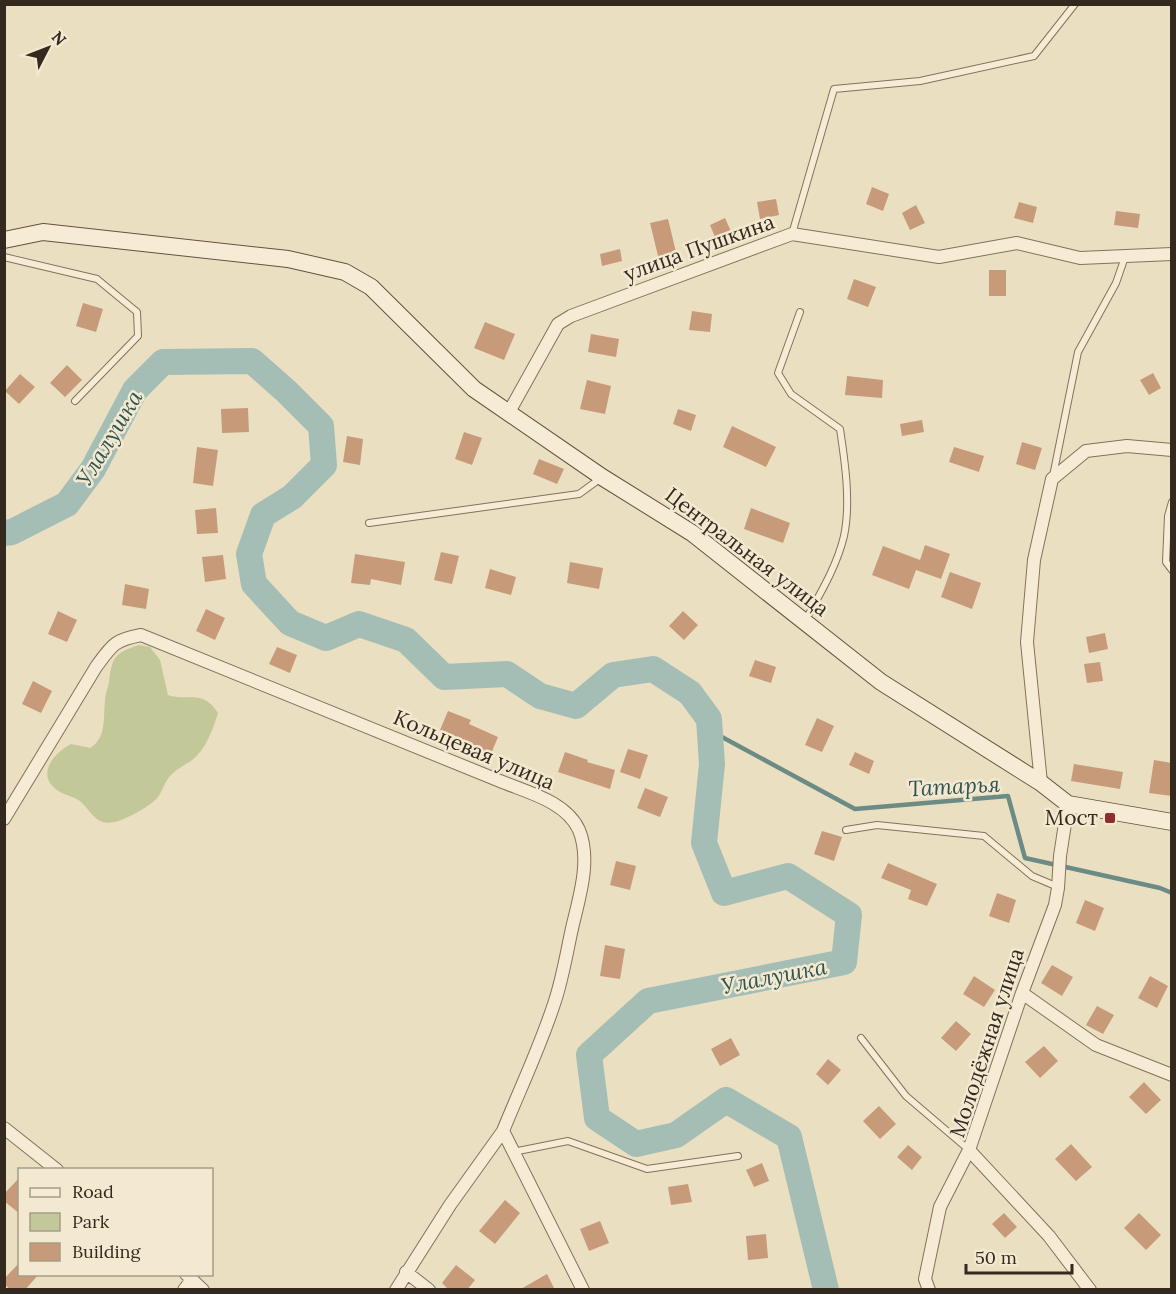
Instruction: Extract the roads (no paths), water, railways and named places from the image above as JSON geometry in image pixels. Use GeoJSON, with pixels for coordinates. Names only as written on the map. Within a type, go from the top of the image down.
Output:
{"type":"FeatureCollection","features":[{"type":"Feature","properties":{"kind":"street","name":"Центральная улица"},"geometry":{"type":"LineString","coordinates":[[4,240],[43,232],[288,260],[345,272],[372,286],[474,389],[602,477],[692,533],[881,682],[1041,783],[1068,804],[1172,822]]}},
{"type":"Feature","properties":{"kind":"street","name":"улица Пушкина"},"geometry":{"type":"LineString","coordinates":[[509,412],[558,324],[571,315],[792,234],[939,257],[1017,243],[1080,258],[1172,254]]}},
{"type":"Feature","properties":{"kind":"street"},"geometry":{"type":"LineString","coordinates":[[1041,783],[1028,642],[1034,560],[1052,479],[1086,451],[1127,446],[1172,450]]}},
{"type":"Feature","properties":{"kind":"street","name":"Кольцевая улица"},"geometry":{"type":"LineString","coordinates":[[4,819],[113,645],[123,638],[141,635],[547,800],[570,817],[579,830],[583,846],[584,879],[555,1003],[503,1131],[450,1205],[396,1290]]}},
{"type":"Feature","properties":{"kind":"street","name":"Молодёжная улица"},"geometry":{"type":"LineString","coordinates":[[1068,804],[1060,856],[1059,883],[1054,905],[969,1150],[1049,1236],[1090,1290]]}},
{"type":"Feature","properties":{"kind":"street"},"geometry":{"type":"LineString","coordinates":[[1022,993],[1096,1045],[1170,1072]]}},
{"type":"Feature","properties":{"kind":"street"},"geometry":{"type":"LineString","coordinates":[[4,1128],[54,1168]]}},
{"type":"Feature","properties":{"kind":"street"},"geometry":{"type":"LineString","coordinates":[[503,1131],[583,1290]]}},
{"type":"Feature","properties":{"kind":"street"},"geometry":{"type":"LineString","coordinates":[[929,1290],[925,1279],[939,1207],[969,1150]]}},
{"type":"Feature","properties":{"kind":"street"},"geometry":{"type":"LineString","coordinates":[[406,1272],[429,1290]]}},
{"type":"Feature","properties":{"kind":"street"},"geometry":{"type":"LineString","coordinates":[[184,1290],[189,1277],[203,1290]]}},
{"type":"Feature","properties":{"kind":"lane"},"geometry":{"type":"LineString","coordinates":[[792,234],[834,88],[920,81],[1034,56],[1075,4]]}},
{"type":"Feature","properties":{"kind":"lane"},"geometry":{"type":"LineString","coordinates":[[1052,479],[1078,352],[1116,283],[1125,256]]}},
{"type":"Feature","properties":{"kind":"lane"},"geometry":{"type":"LineString","coordinates":[[4,257],[97,279],[137,312],[138,336],[75,401]]}},
{"type":"Feature","properties":{"kind":"lane"},"geometry":{"type":"LineString","coordinates":[[800,312],[778,373],[791,394],[840,429],[847,482],[844,535],[828,580],[805,621]]}},
{"type":"Feature","properties":{"kind":"lane"},"geometry":{"type":"LineString","coordinates":[[369,523],[579,494],[602,477]]}},
{"type":"Feature","properties":{"kind":"lane"},"geometry":{"type":"LineString","coordinates":[[1172,502],[1168,516],[1166,562],[1172,570]]}},
{"type":"Feature","properties":{"kind":"lane"},"geometry":{"type":"LineString","coordinates":[[846,830],[877,825],[984,836],[1032,876],[1059,883]]}},
{"type":"Feature","properties":{"kind":"lane"},"geometry":{"type":"LineString","coordinates":[[861,1038],[906,1096],[969,1150]]}},
{"type":"Feature","properties":{"kind":"lane"},"geometry":{"type":"LineString","coordinates":[[512,1152],[568,1141],[647,1169],[738,1156]]}},
{"type":"Feature","properties":{"kind":"waterway","name":"Улалушка"},"geometry":{"type":"LineString","coordinates":[[4,533],[12,532],[67,504],[93,469],[135,390],[163,362],[252,361],[321,426],[324,465],[292,497],[263,515],[249,554],[254,584],[290,623],[326,638],[359,624],[406,640],[444,677],[507,674],[540,696],[576,706],[613,675],[653,669],[690,693],[709,719],[712,764],[704,843],[724,893],[788,876],[849,915],[844,962],[648,1001],[589,1055],[597,1118],[636,1144],[676,1135],[726,1100],[789,1137],[826,1290]]}},
{"type":"Feature","properties":{"kind":"waterway","name":"Татарья"},"geometry":{"type":"LineString","coordinates":[[709,730],[855,809],[1008,796],[1025,858],[1160,888],[1172,893]]}},
{"type":"Feature","properties":{"kind":"place","name":"Мост"},"geometry":{"type":"Point","coordinates":[1110,818]}}]}
